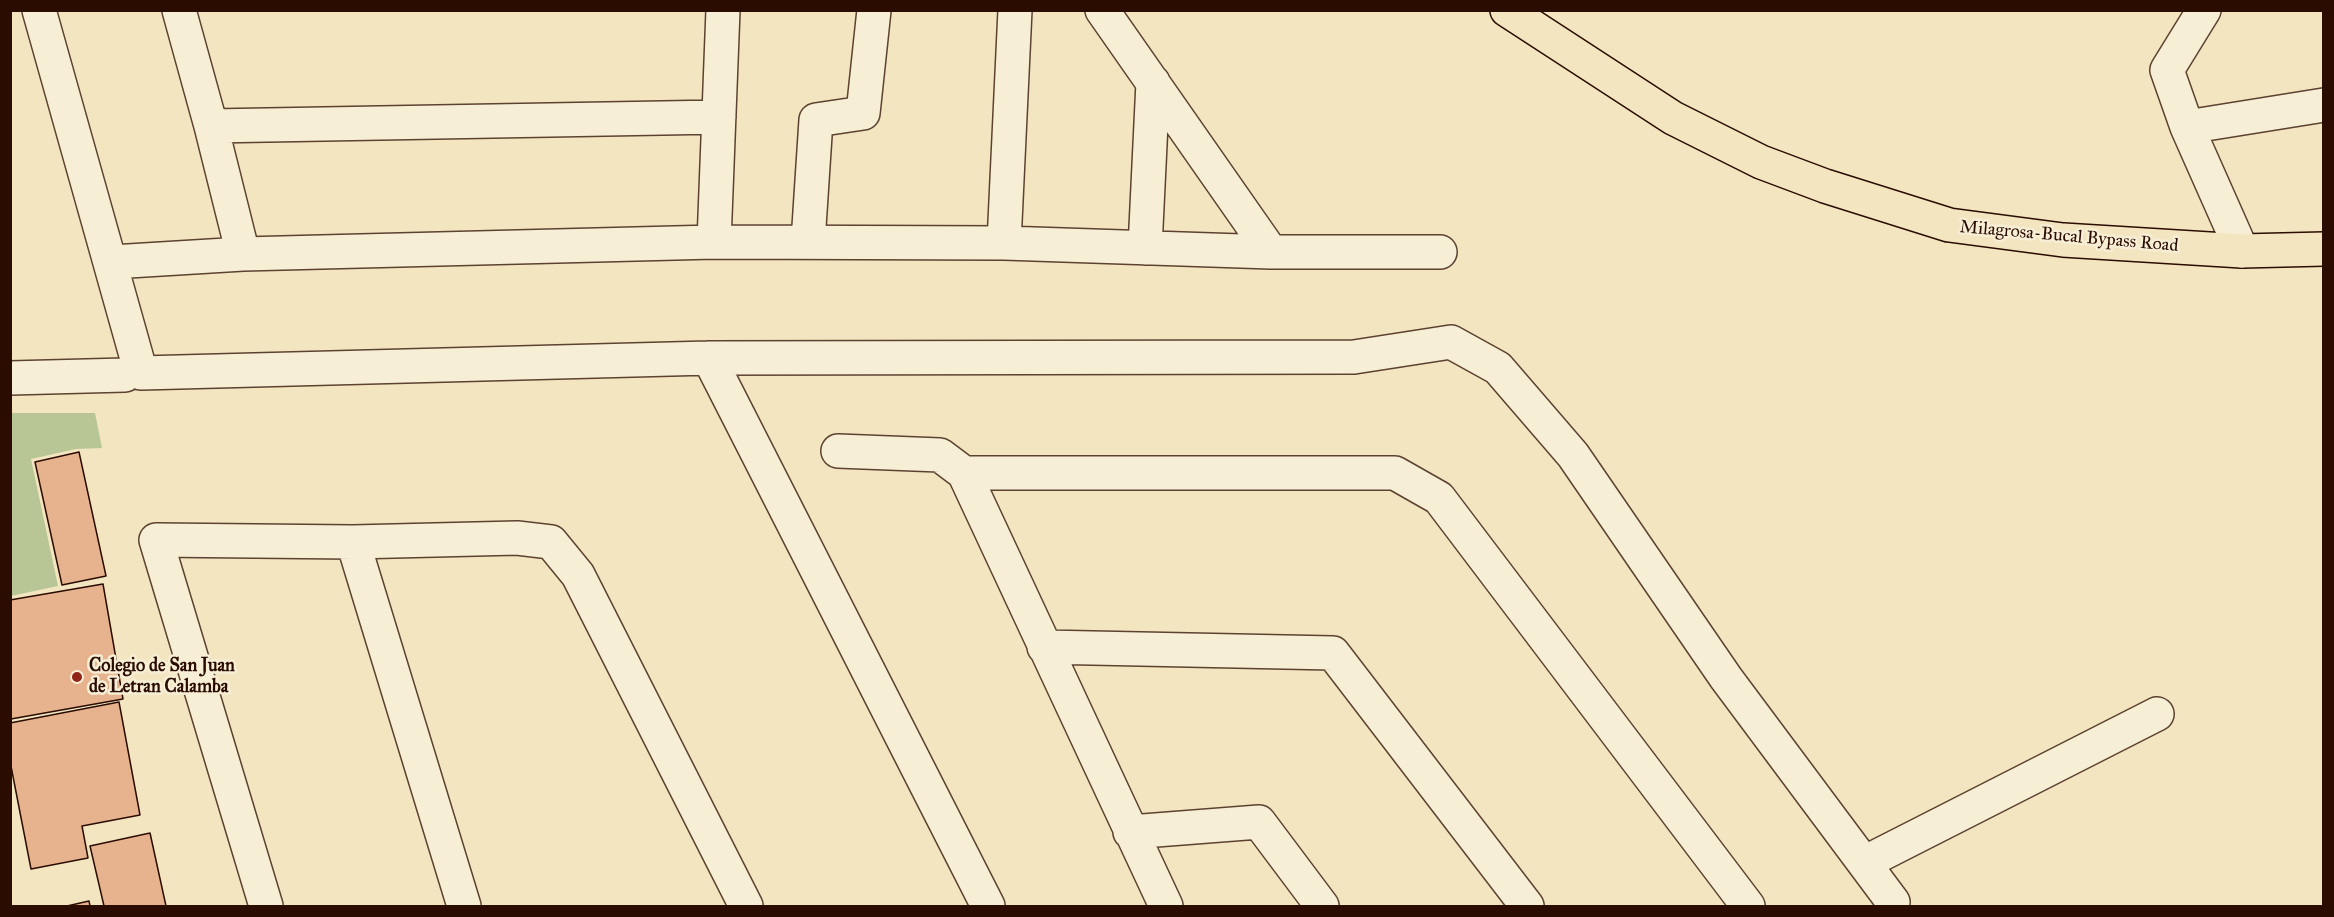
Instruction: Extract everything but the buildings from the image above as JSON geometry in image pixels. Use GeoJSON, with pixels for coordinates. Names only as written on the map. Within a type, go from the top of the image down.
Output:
{"type":"FeatureCollection","features":[{"type":"Feature","properties":{"kind":"main road","name":"Milagrosa-Bucal Bypass Road"},"geometry":{"type":"LineString","coordinates":[[1507,10],[1673,118],[1761,162],[1825,186],[1950,225],[2063,240],[2242,251],[2324,249]]}},
{"type":"Feature","properties":{"kind":"street"},"geometry":{"type":"LineString","coordinates":[[39,10],[112,262],[141,373],[709,358],[1354,357],[1451,342],[1498,368],[1573,456],[1726,678],[1893,902]]}},
{"type":"Feature","properties":{"kind":"street"},"geometry":{"type":"LineString","coordinates":[[178,10],[211,126],[243,254]]}},
{"type":"Feature","properties":{"kind":"street"},"geometry":{"type":"LineString","coordinates":[[714,242],[723,10]]}},
{"type":"Feature","properties":{"kind":"street"},"geometry":{"type":"LineString","coordinates":[[808,242],[816,120],[863,113],[874,10]]}},
{"type":"Feature","properties":{"kind":"street"},"geometry":{"type":"LineString","coordinates":[[1004,243],[1014,10]]}},
{"type":"Feature","properties":{"kind":"street"},"geometry":{"type":"LineString","coordinates":[[1102,10],[1271,252]]}},
{"type":"Feature","properties":{"kind":"street"},"geometry":{"type":"LineString","coordinates":[[2204,10],[2167,70],[2187,127],[2242,251]]}},
{"type":"Feature","properties":{"kind":"street"},"geometry":{"type":"LineString","coordinates":[[1145,248],[1153,82]]}},
{"type":"Feature","properties":{"kind":"street"},"geometry":{"type":"LineString","coordinates":[[2187,127],[2324,105]]}},
{"type":"Feature","properties":{"kind":"street"},"geometry":{"type":"LineString","coordinates":[[211,126],[719,117]]}},
{"type":"Feature","properties":{"kind":"street"},"geometry":{"type":"LineString","coordinates":[[112,262],[243,254],[714,242],[1004,243],[1271,252],[1440,252]]}},
{"type":"Feature","properties":{"kind":"street"},"geometry":{"type":"LineString","coordinates":[[709,358],[988,906]]}},
{"type":"Feature","properties":{"kind":"street"},"geometry":{"type":"LineString","coordinates":[[10,378],[125,375]]}},
{"type":"Feature","properties":{"kind":"street"},"geometry":{"type":"LineString","coordinates":[[838,452],[940,455],[964,473],[1166,906]]}},
{"type":"Feature","properties":{"kind":"street"},"geometry":{"type":"LineString","coordinates":[[964,473],[1395,473],[1439,498],[1748,906]]}},
{"type":"Feature","properties":{"kind":"street"},"geometry":{"type":"LineString","coordinates":[[266,906],[156,540],[353,542],[517,538],[551,542],[578,575],[746,906]]}},
{"type":"Feature","properties":{"kind":"street"},"geometry":{"type":"LineString","coordinates":[[353,542],[464,906]]}},
{"type":"Feature","properties":{"kind":"street"},"geometry":{"type":"LineString","coordinates":[[1044,647],[1333,653],[1527,906]]}},
{"type":"Feature","properties":{"kind":"street"},"geometry":{"type":"LineString","coordinates":[[1864,863],[2157,714]]}},
{"type":"Feature","properties":{"kind":"street"},"geometry":{"type":"LineString","coordinates":[[1130,832],[1259,822],[1322,906]]}},
{"type":"Feature","properties":{"kind":"green space"},"geometry":{"type":"Polygon","coordinates":[[[11,413],[95,413],[102,448],[76,449],[31,459],[58,586],[11,596],[11,413]]]}},
{"type":"Feature","properties":{"kind":"place","name":"Colegio de San Juan de Letran Calamba"},"geometry":{"type":"Point","coordinates":[77,677]}}]}
